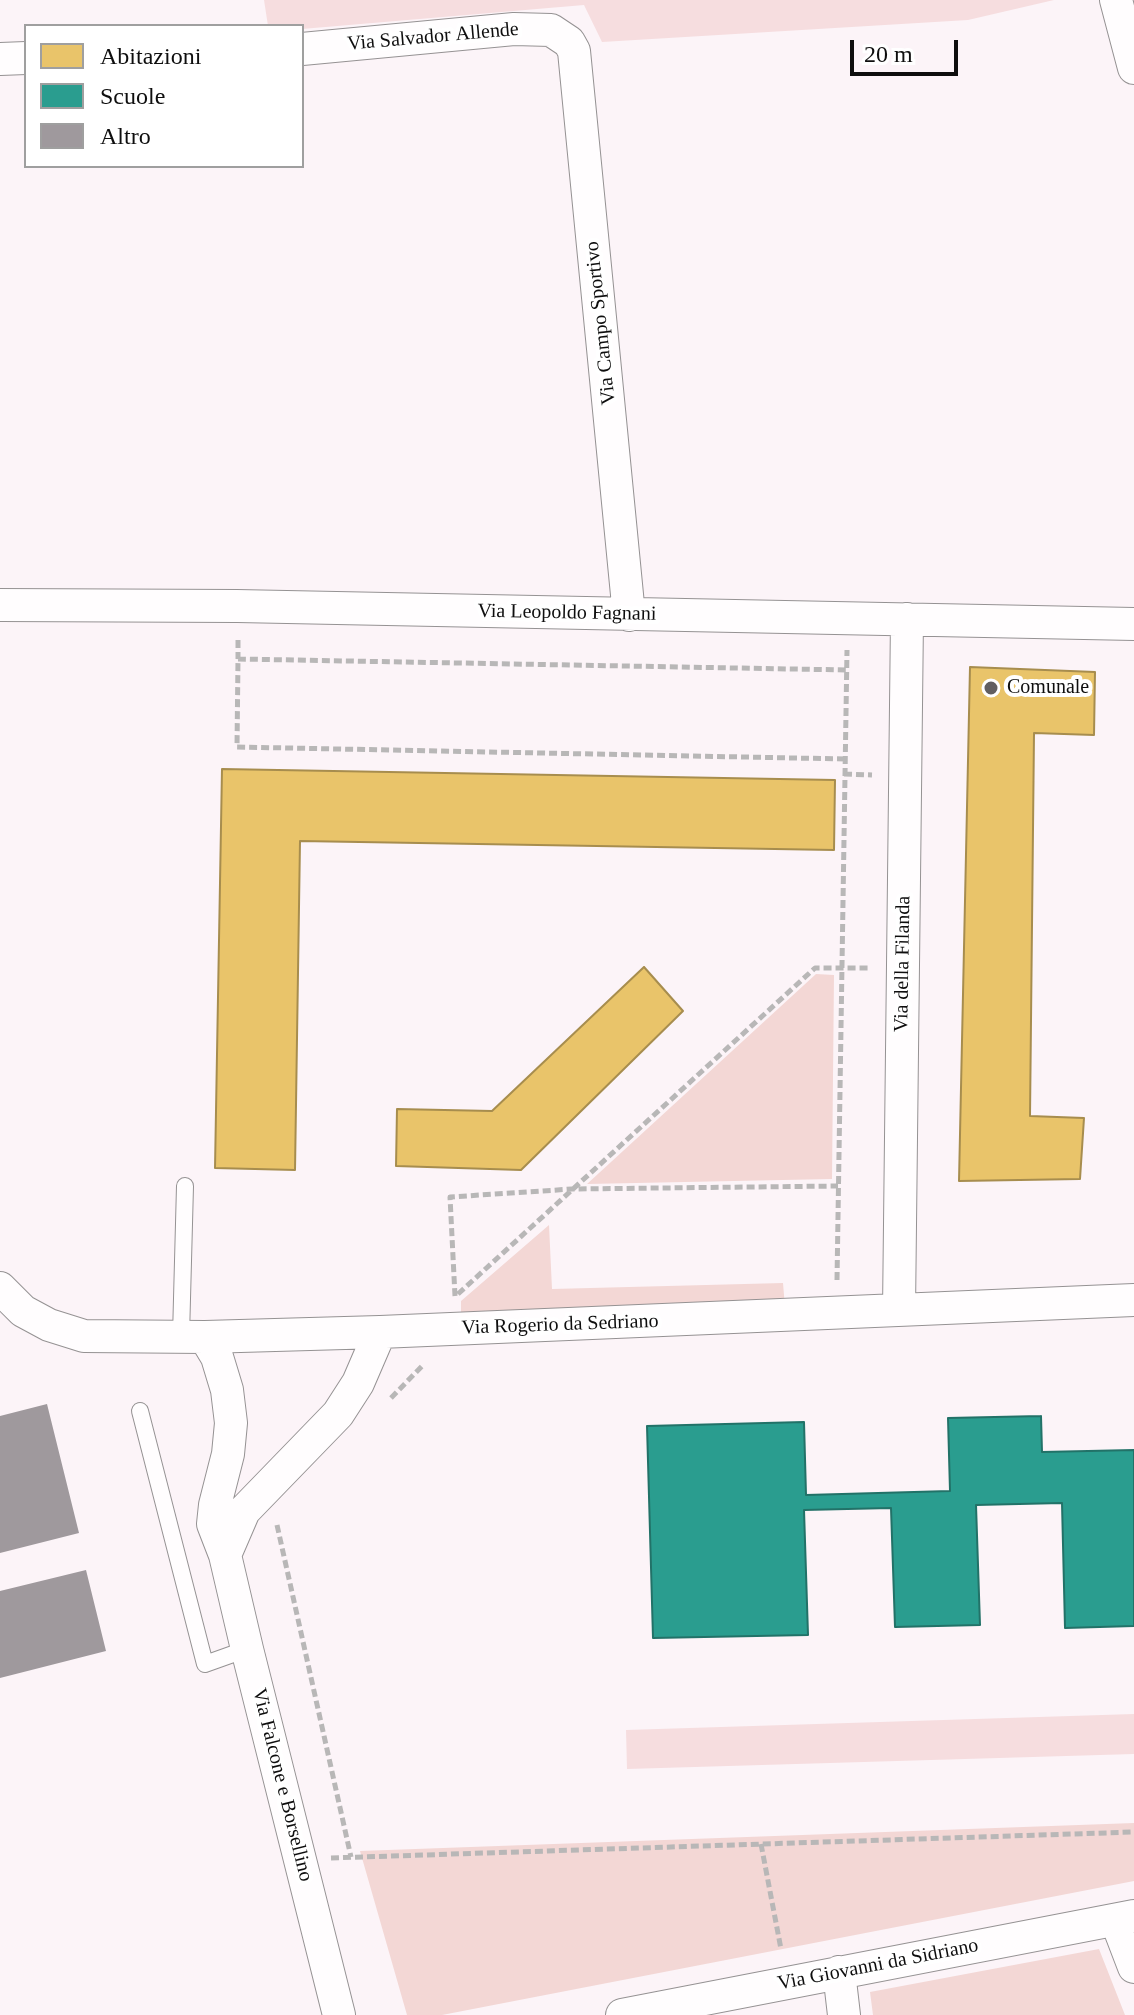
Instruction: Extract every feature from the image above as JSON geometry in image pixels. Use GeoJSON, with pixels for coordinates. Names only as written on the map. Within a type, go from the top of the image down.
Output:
{"type":"FeatureCollection","features":[{"type":"Feature","properties":{"kind":"street"},"geometry":{"type":"LineString","coordinates":[[1116,0],[1134,68]]}},
{"type":"Feature","properties":{"kind":"street","name":"Via Salvador Allende"},"geometry":{"type":"LineString","coordinates":[[304,49],[514,29],[551,30],[562,36]]}},
{"type":"Feature","properties":{"kind":"street","name":"Via Campo Sportivo"},"geometry":{"type":"LineString","coordinates":[[562,36],[574,51],[629,615]]}},
{"type":"Feature","properties":{"kind":"street"},"geometry":{"type":"LineString","coordinates":[[0,59],[24,58]]}},
{"type":"Feature","properties":{"kind":"street","name":"Via Leopoldo Fagnani"},"geometry":{"type":"LineString","coordinates":[[0,605],[237,606],[1134,624]]}},
{"type":"Feature","properties":{"kind":"street","name":"Via della Filanda"},"geometry":{"type":"LineString","coordinates":[[899,1310],[907,619]]}},
{"type":"Feature","properties":{"kind":"street","name":"Via Rogerio da Sedriano"},"geometry":{"type":"LineString","coordinates":[[0,1288],[23,1311],[49,1325],[84,1336],[380,1332],[1134,1300]]}},
{"type":"Feature","properties":{"kind":"street"},"geometry":{"type":"LineString","coordinates":[[225,1555],[244,1511],[338,1414],[358,1383],[380,1332]]}},
{"type":"Feature","properties":{"kind":"street","name":"Via Falcone e Borsellino"},"geometry":{"type":"LineString","coordinates":[[193,1336],[217,1357],[227,1390],[231,1423],[228,1454],[213,1524],[225,1555],[339,2015]]}},
{"type":"Feature","properties":{"kind":"street"},"geometry":{"type":"LineString","coordinates":[[1125,1918],[1134,1967]]}},
{"type":"Feature","properties":{"kind":"street","name":"Via Giovanni da Sidriano"},"geometry":{"type":"LineString","coordinates":[[622,2015],[1125,1918]]}},
{"type":"Feature","properties":{"kind":"street"},"geometry":{"type":"LineString","coordinates":[[839,1972],[844,2015]]}},
{"type":"Feature","properties":{"kind":"lane"},"geometry":{"type":"LineString","coordinates":[[185,1186],[193,1336]]}},
{"type":"Feature","properties":{"kind":"lane"},"geometry":{"type":"LineString","coordinates":[[140,1411],[205,1664],[247,1649]]}},
{"type":"Feature","properties":{"kind":"path"},"geometry":{"type":"LineString","coordinates":[[836,1313],[847,618]]}},
{"type":"Feature","properties":{"kind":"path"},"geometry":{"type":"LineString","coordinates":[[845,759],[237,747],[238,659],[847,670]]}},
{"type":"Feature","properties":{"kind":"path"},"geometry":{"type":"LineString","coordinates":[[838,1186],[572,1189],[450,1197],[455,1298],[572,1189],[815,968],[903,967]]}},
{"type":"Feature","properties":{"kind":"path"},"geometry":{"type":"LineString","coordinates":[[386,1403],[430,1358]]}},
{"type":"Feature","properties":{"kind":"path"},"geometry":{"type":"LineString","coordinates":[[276,1516],[277,1532],[351,1857]]}},
{"type":"Feature","properties":{"kind":"path"},"geometry":{"type":"LineString","coordinates":[[300,1859],[1134,1832]]}},
{"type":"Feature","properties":{"kind":"path"},"geometry":{"type":"LineString","coordinates":[[761,1844],[788,1982]]}},
{"type":"Feature","properties":{"kind":"shaded area"},"geometry":{"type":"Polygon","coordinates":[[[264,0],[1054,0],[968,20],[602,42],[584,5],[304,29],[304,24],[268,24],[264,0]]]}},
{"type":"Feature","properties":{"kind":"shaded area"},"geometry":{"type":"Polygon","coordinates":[[[816,974],[834,975],[832,1179],[587,1184],[816,974]]]}},
{"type":"Feature","properties":{"kind":"shaded area"},"geometry":{"type":"Polygon","coordinates":[[[549,1225],[552,1289],[783,1283],[785,1307],[461,1322],[461,1301],[549,1225]]]}},
{"type":"Feature","properties":{"kind":"shaded area"},"geometry":{"type":"Polygon","coordinates":[[[1134,1714],[1134,1754],[627,1769],[626,1730],[1134,1714]]]}},
{"type":"Feature","properties":{"kind":"shaded area"},"geometry":{"type":"Polygon","coordinates":[[[1134,1823],[1134,1881],[442,2015],[407,2015],[360,1851],[1134,1823]]]}},
{"type":"Feature","properties":{"kind":"shaded area"},"geometry":{"type":"Polygon","coordinates":[[[1099,1949],[1125,2015],[873,2015],[870,1992],[1099,1949]]]}},
{"type":"Feature","properties":{"kind":"building: Abitazioni"},"geometry":{"type":"Polygon","coordinates":[[[970,667],[1095,672],[1094,735],[1034,733],[1030,1116],[1084,1118],[1080,1179],[959,1181],[970,667]]]}},
{"type":"Feature","properties":{"kind":"building: Abitazioni"},"geometry":{"type":"Polygon","coordinates":[[[222,769],[835,780],[834,850],[300,841],[295,1170],[215,1168],[222,769]]]}},
{"type":"Feature","properties":{"kind":"building: Abitazioni"},"geometry":{"type":"Polygon","coordinates":[[[644,967],[683,1011],[521,1170],[396,1166],[397,1109],[492,1111],[644,967]]]}},
{"type":"Feature","properties":{"kind":"building: Scuole"},"geometry":{"type":"Polygon","coordinates":[[[1041,1416],[1042,1452],[1134,1450],[1134,1626],[1065,1628],[1062,1503],[976,1505],[980,1625],[895,1627],[891,1508],[804,1510],[808,1635],[653,1638],[647,1426],[804,1422],[806,1495],[950,1491],[948,1418],[1041,1416]]]}},
{"type":"Feature","properties":{"kind":"building: Altro"},"geometry":{"type":"Polygon","coordinates":[[[47,1404],[79,1533],[0,1553],[0,1416],[47,1404]]]}},
{"type":"Feature","properties":{"kind":"building: Altro"},"geometry":{"type":"Polygon","coordinates":[[[86,1570],[106,1651],[0,1678],[0,1591],[86,1570]]]}},
{"type":"Feature","properties":{"kind":"place","name":"Comunale"},"geometry":{"type":"Point","coordinates":[991,688]}}]}
